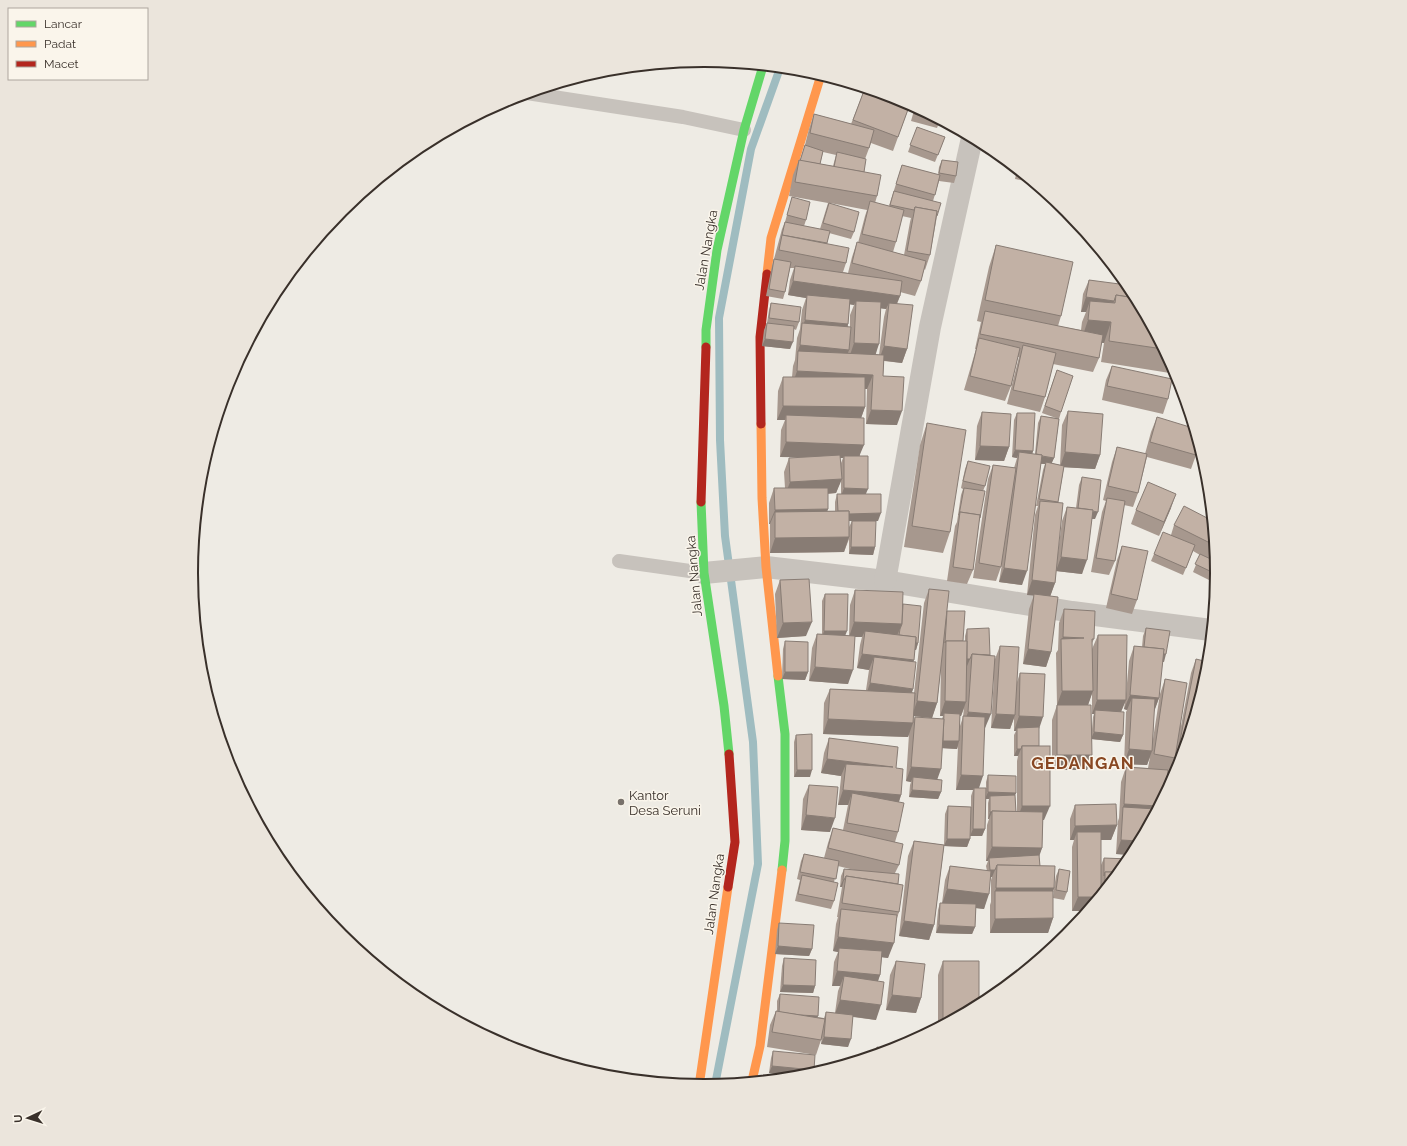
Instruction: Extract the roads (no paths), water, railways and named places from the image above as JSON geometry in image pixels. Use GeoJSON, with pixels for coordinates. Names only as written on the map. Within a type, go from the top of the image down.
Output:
{"type":"FeatureCollection","features":[{"type":"Feature","properties":{"kind":"street","name":"Jalan Nangka"},"geometry":{"type":"LineString","coordinates":[[700,1079],[735,842],[724,706],[704,573],[701,496],[706,330],[717,250],[744,130],[762,70]]}},
{"type":"Feature","properties":{"kind":"street"},"geometry":{"type":"LineString","coordinates":[[753,1077],[760,1046],[785,841],[784,734],[760,567],[762,498],[760,337],[771,238],[819,81]]}},
{"type":"Feature","properties":{"kind":"street"},"geometry":{"type":"LineString","coordinates":[[885,581],[930,327],[971,144]]}},
{"type":"Feature","properties":{"kind":"street"},"geometry":{"type":"LineString","coordinates":[[704,573],[760,567],[885,581],[1072,612],[1206,629]]}},
{"type":"Feature","properties":{"kind":"lane"},"geometry":{"type":"LineString","coordinates":[[539,95],[683,116],[744,130]]}},
{"type":"Feature","properties":{"kind":"lane"},"geometry":{"type":"LineString","coordinates":[[619,561],[704,573]]}},
{"type":"Feature","properties":{"kind":"waterway"},"geometry":{"type":"LineString","coordinates":[[716,1079],[758,864],[753,742],[725,536],[720,440],[719,318],[751,149],[778,73]]}},
{"type":"Feature","properties":{"kind":"place","name":"Kantor Desa Seruni"},"geometry":{"type":"Point","coordinates":[621,802]}},
{"type":"Feature","properties":{"kind":"district","name":"GEDANGAN"},"geometry":{"type":"Point","coordinates":[1083,763]}}]}
